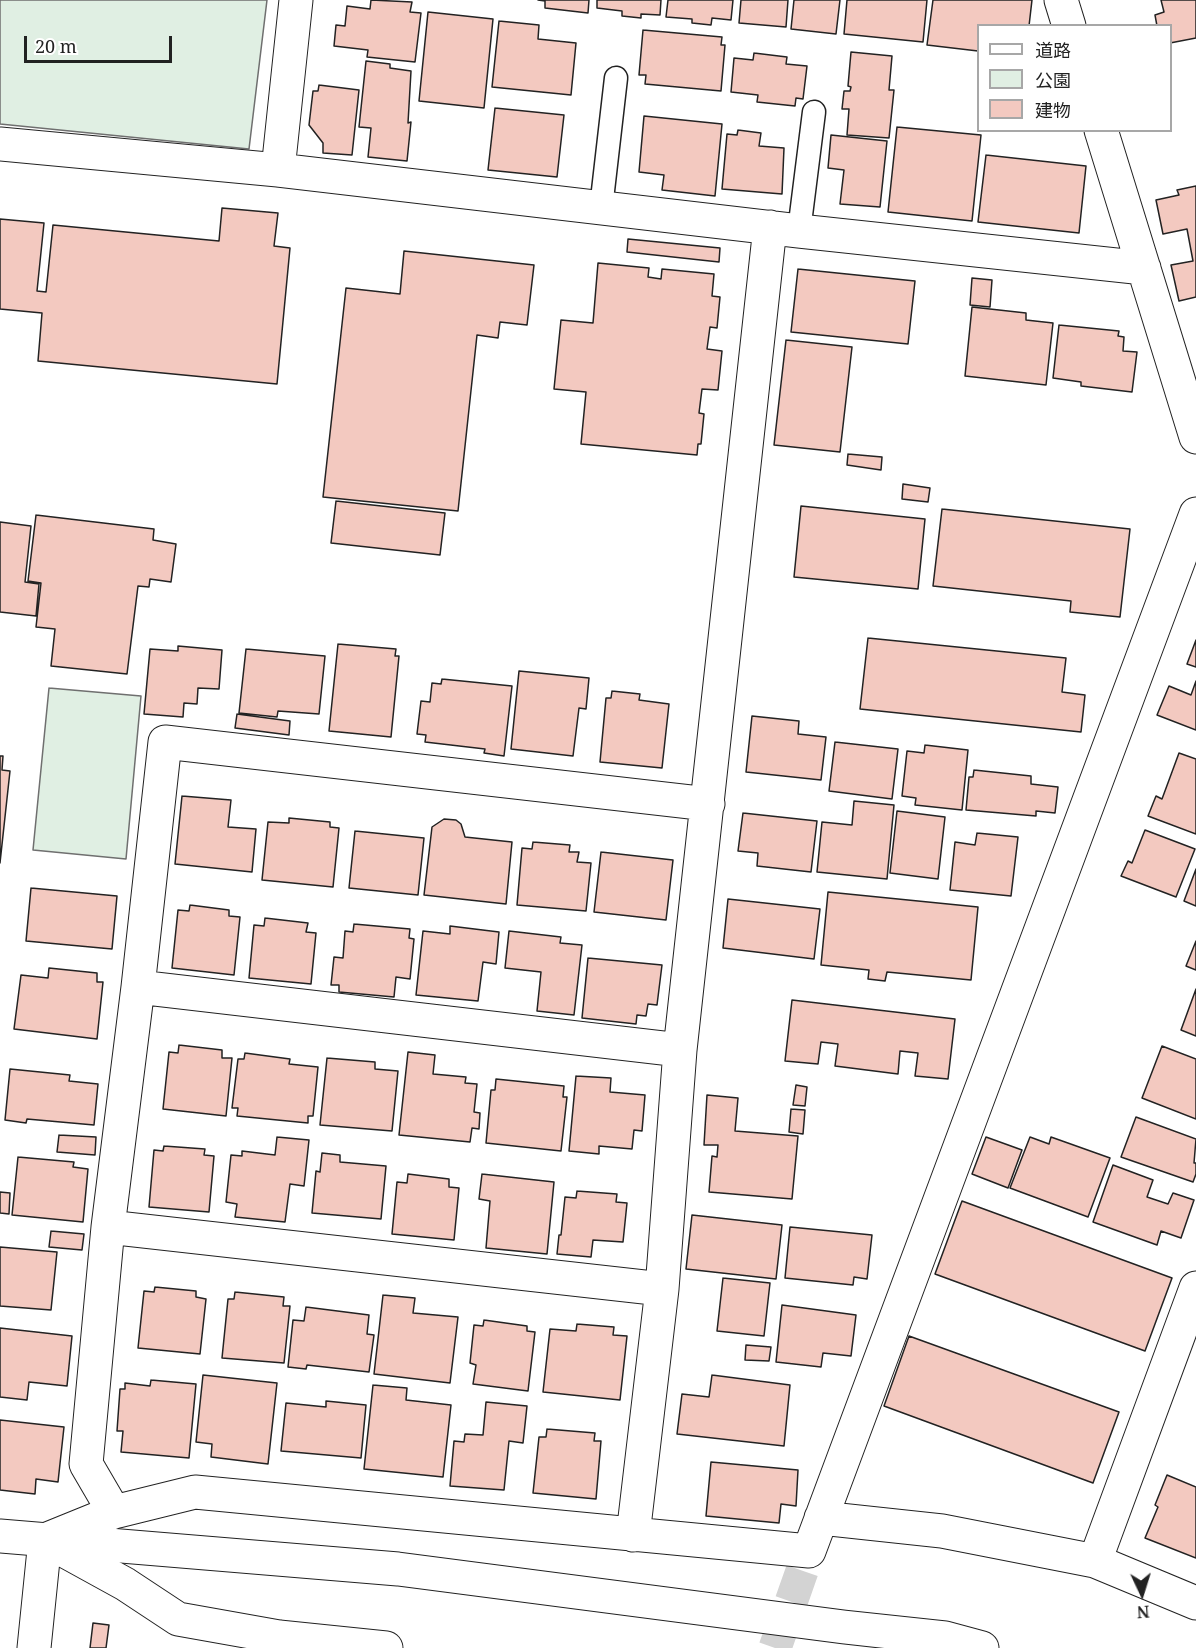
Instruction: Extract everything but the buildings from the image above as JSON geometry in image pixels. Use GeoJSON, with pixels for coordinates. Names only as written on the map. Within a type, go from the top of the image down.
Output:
{"type":"FeatureCollection","features":[{"type":"Feature","properties":{"kind":"street"},"geometry":{"type":"LineString","coordinates":[[279,170],[296,0]]}},
{"type":"Feature","properties":{"kind":"street"},"geometry":{"type":"LineString","coordinates":[[1061,0],[1068,24]]}},
{"type":"Feature","properties":{"kind":"street"},"geometry":{"type":"LineString","coordinates":[[1102,132],[1196,437]]}},
{"type":"Feature","properties":{"kind":"street"},"geometry":{"type":"LineString","coordinates":[[0,144],[279,170],[1143,268]]}},
{"type":"Feature","properties":{"kind":"street"},"geometry":{"type":"LineString","coordinates":[[633,1535],[662,1289],[680,1050],[708,804],[785,229]]}},
{"type":"Feature","properties":{"kind":"street"},"geometry":{"type":"LineString","coordinates":[[45,1540],[114,1512],[195,1492],[810,1551],[1196,514]]}},
{"type":"Feature","properties":{"kind":"street"},"geometry":{"type":"LineString","coordinates":[[114,1512],[86,1464],[108,1227],[165,742],[708,804]]}},
{"type":"Feature","properties":{"kind":"street"},"geometry":{"type":"LineString","coordinates":[[138,987],[680,1050]]}},
{"type":"Feature","properties":{"kind":"street"},"geometry":{"type":"LineString","coordinates":[[108,1227],[662,1289]]}},
{"type":"Feature","properties":{"kind":"street"},"geometry":{"type":"LineString","coordinates":[[1095,1561],[1196,1288]]}},
{"type":"Feature","properties":{"kind":"street"},"geometry":{"type":"LineString","coordinates":[[821,1518],[942,1531],[1095,1561],[1196,1603]]}},
{"type":"Feature","properties":{"kind":"street"},"geometry":{"type":"LineString","coordinates":[[0,1536],[398,1569],[843,1627],[945,1638],[982,1648]]}},
{"type":"Feature","properties":{"kind":"street"},"geometry":{"type":"LineString","coordinates":[[34,1648],[45,1540]]}},
{"type":"Feature","properties":{"kind":"street"},"geometry":{"type":"LineString","coordinates":[[45,1540],[125,1584],[178,1619],[279,1636],[386,1648]]}},
{"type":"Feature","properties":{"kind":"lane"},"geometry":{"type":"LineString","coordinates":[[601,208],[616,78]]}},
{"type":"Feature","properties":{"kind":"lane"},"geometry":{"type":"LineString","coordinates":[[785,229],[814,112]]}},
{"type":"Feature","properties":{"kind":"green space"},"geometry":{"type":"Polygon","coordinates":[[[0,0],[267,0],[249,149],[0,124],[0,0]]]}},
{"type":"Feature","properties":{"kind":"green space"},"geometry":{"type":"Polygon","coordinates":[[[49,688],[141,696],[126,859],[33,850],[49,688]]]}},
{"type":"Feature","properties":{"kind":"tunnel"},"geometry":{"type":"LineString","coordinates":[[775,1648],[809,1551]]}}]}
